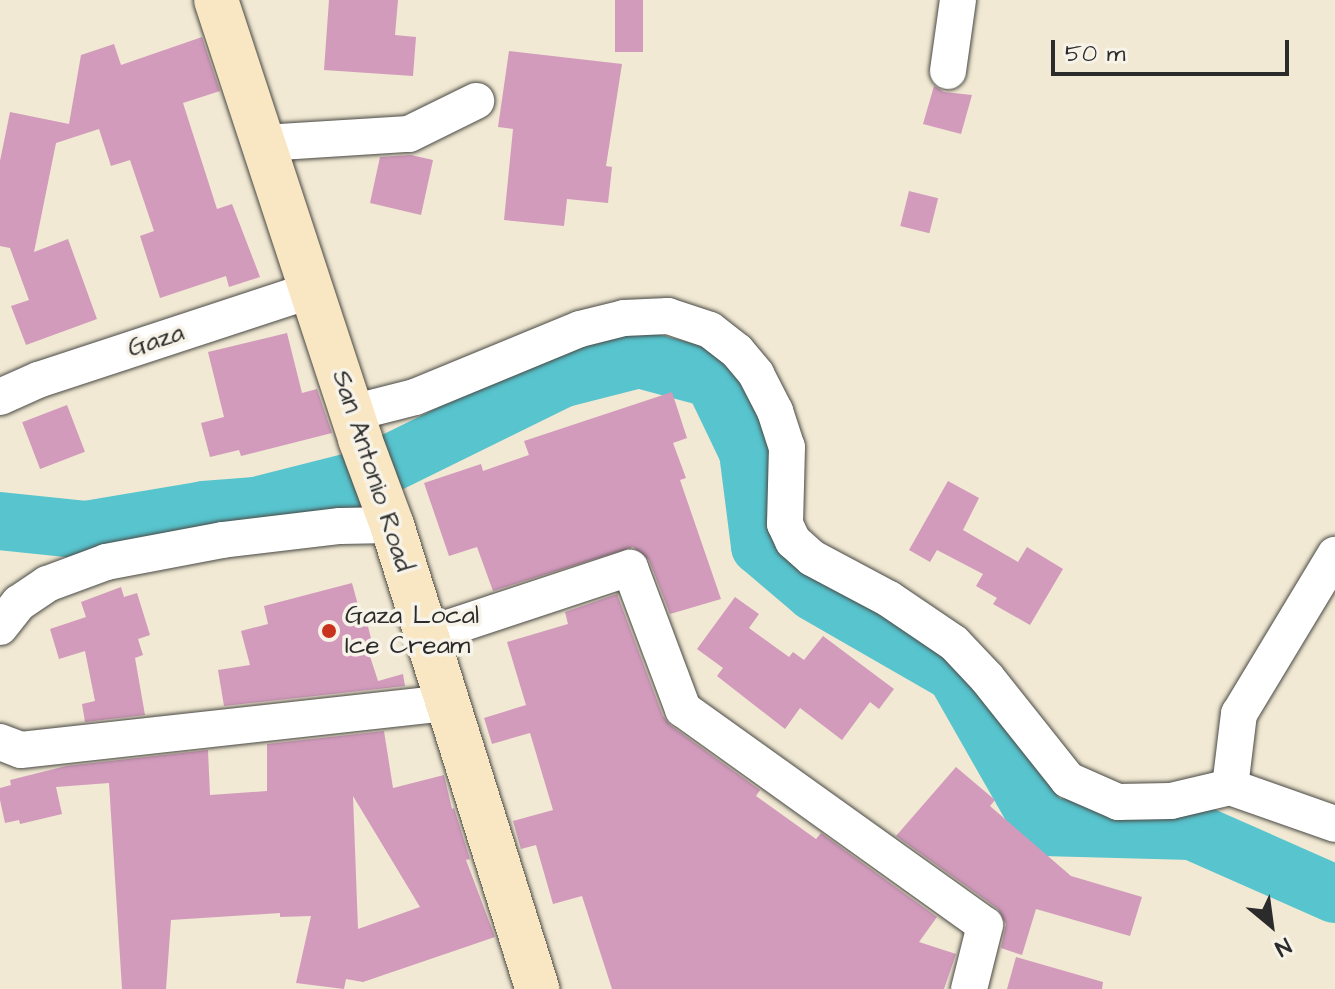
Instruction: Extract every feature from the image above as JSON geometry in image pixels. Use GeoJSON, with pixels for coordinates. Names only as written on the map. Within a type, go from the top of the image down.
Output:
{"type":"FeatureCollection","features":[{"type":"Feature","properties":{"kind":"street","name":"San Antonio Road"},"geometry":{"type":"LineString","coordinates":[[216,0],[314,289],[356,426],[389,517],[537,989]]}},
{"type":"Feature","properties":{"kind":"street"},"geometry":{"type":"LineString","coordinates":[[948,71],[958,0]]}},
{"type":"Feature","properties":{"kind":"street"},"geometry":{"type":"LineString","coordinates":[[264,143],[409,134],[476,101]]}},
{"type":"Feature","properties":{"kind":"street","name":"Gaza"},"geometry":{"type":"LineString","coordinates":[[0,397],[38,380],[314,289]]}},
{"type":"Feature","properties":{"kind":"street"},"geometry":{"type":"LineString","coordinates":[[356,426],[415,397],[580,329],[624,318],[668,316],[710,330],[737,351],[756,374],[775,411],[787,447],[785,524],[793,541],[812,558],[889,599],[954,643],[987,678],[1068,780],[1118,802],[1171,801],[1230,787],[1335,824]]}},
{"type":"Feature","properties":{"kind":"street"},"geometry":{"type":"LineString","coordinates":[[0,627],[19,603],[47,584],[106,562],[222,540],[389,517]]}},
{"type":"Feature","properties":{"kind":"street"},"geometry":{"type":"LineString","coordinates":[[1230,787],[1239,714],[1335,555]]}},
{"type":"Feature","properties":{"kind":"street"},"geometry":{"type":"LineString","coordinates":[[424,636],[630,568],[683,709],[985,925],[969,989]]}},
{"type":"Feature","properties":{"kind":"street"},"geometry":{"type":"LineString","coordinates":[[0,742],[21,750],[445,703]]}},
{"type":"Feature","properties":{"kind":"building"},"geometry":{"type":"Polygon","coordinates":[[[329,0],[398,0],[395,35],[416,37],[413,76],[324,70],[329,0]]]}},
{"type":"Feature","properties":{"kind":"building"},"geometry":{"type":"Polygon","coordinates":[[[615,0],[643,0],[643,52],[615,52],[615,0]]]}},
{"type":"Feature","properties":{"kind":"building"},"geometry":{"type":"Polygon","coordinates":[[[202,37],[220,91],[183,103],[217,209],[232,204],[260,277],[229,287],[226,276],[160,298],[140,236],[154,231],[130,160],[111,166],[99,129],[56,143],[34,252],[68,239],[97,319],[26,345],[11,306],[29,300],[10,248],[0,246],[0,161],[10,112],[69,124],[81,55],[114,44],[121,65],[202,37]]]}},
{"type":"Feature","properties":{"kind":"building"},"geometry":{"type":"Polygon","coordinates":[[[509,51],[622,64],[606,166],[612,167],[608,203],[567,199],[564,226],[504,220],[513,129],[498,127],[509,51]]]}},
{"type":"Feature","properties":{"kind":"building"},"geometry":{"type":"Polygon","coordinates":[[[934,86],[944,92],[972,95],[961,134],[923,124],[934,86]]]}},
{"type":"Feature","properties":{"kind":"building"},"geometry":{"type":"Polygon","coordinates":[[[411,155],[433,160],[421,215],[370,203],[380,157],[411,155]]]}},
{"type":"Feature","properties":{"kind":"building"},"geometry":{"type":"Polygon","coordinates":[[[909,191],[938,198],[929,233],[900,226],[909,191]]]}},
{"type":"Feature","properties":{"kind":"building"},"geometry":{"type":"Polygon","coordinates":[[[287,333],[302,393],[317,389],[332,433],[241,456],[239,450],[210,457],[201,423],[224,417],[208,352],[287,333]]]}},
{"type":"Feature","properties":{"kind":"building"},"geometry":{"type":"Polygon","coordinates":[[[672,392],[687,438],[673,443],[686,478],[680,480],[721,599],[670,614],[649,560],[633,547],[493,591],[477,547],[449,556],[424,483],[481,464],[483,471],[529,455],[524,441],[672,392]]]}},
{"type":"Feature","properties":{"kind":"building"},"geometry":{"type":"Polygon","coordinates":[[[67,405],[85,452],[40,469],[22,422],[67,405]]]}},
{"type":"Feature","properties":{"kind":"building"},"geometry":{"type":"Polygon","coordinates":[[[948,481],[979,498],[963,530],[1018,562],[1027,547],[1063,569],[1030,625],[993,604],[997,598],[976,586],[983,574],[937,550],[930,562],[909,550],[948,481]]]}},
{"type":"Feature","properties":{"kind":"building"},"geometry":{"type":"Polygon","coordinates":[[[352,583],[361,616],[365,615],[372,642],[366,644],[378,681],[403,674],[405,686],[224,706],[218,670],[250,665],[241,631],[268,624],[264,606],[352,583]]]}},
{"type":"Feature","properties":{"kind":"building"},"geometry":{"type":"Polygon","coordinates":[[[121,587],[124,597],[137,593],[150,635],[138,639],[143,655],[135,658],[145,715],[85,722],[82,704],[95,701],[85,651],[59,659],[50,629],[86,617],[81,602],[121,587]]]}},
{"type":"Feature","properties":{"kind":"building"},"geometry":{"type":"Polygon","coordinates":[[[617,594],[663,716],[670,725],[760,790],[756,796],[816,839],[821,833],[937,917],[919,942],[956,954],[944,989],[612,989],[582,896],[553,904],[536,845],[521,849],[513,821],[553,810],[530,733],[492,744],[484,718],[526,705],[507,642],[568,624],[565,612],[617,594]]]}},
{"type":"Feature","properties":{"kind":"building"},"geometry":{"type":"Polygon","coordinates":[[[735,597],[759,614],[749,628],[789,657],[793,652],[804,660],[823,636],[894,689],[879,709],[870,702],[842,740],[800,708],[785,729],[717,676],[723,668],[697,649],[735,597]]]}},
{"type":"Feature","properties":{"kind":"building"},"geometry":{"type":"Polygon","coordinates":[[[384,731],[393,788],[444,775],[452,809],[470,859],[466,860],[495,937],[363,982],[346,979],[344,989],[296,983],[311,916],[280,917],[280,913],[171,920],[166,989],[122,989],[109,783],[56,787],[62,814],[20,824],[19,820],[5,823],[0,788],[11,785],[10,780],[66,766],[208,750],[210,795],[267,791],[267,744],[384,731]],[[353,796],[358,929],[420,907],[353,796]]]}},
{"type":"Feature","properties":{"kind":"building"},"geometry":{"type":"Polygon","coordinates":[[[956,767],[995,800],[990,806],[1071,876],[1142,897],[1130,936],[1036,909],[1022,955],[1001,948],[1006,924],[998,909],[896,836],[956,767]]]}},
{"type":"Feature","properties":{"kind":"building"},"geometry":{"type":"Polygon","coordinates":[[[1016,957],[1103,982],[1102,989],[1007,989],[1016,957]]]}},
{"type":"Feature","properties":{"kind":"waterway"},"geometry":{"type":"LineString","coordinates":[[0,521],[85,530],[204,510],[256,506],[354,481],[561,379],[639,359],[713,379],[748,452],[760,546],[814,592],[955,673],[1043,827],[1192,831],[1335,894]]}},
{"type":"Feature","properties":{"kind":"place","name":"Gaza Local Ice Cream"},"geometry":{"type":"Point","coordinates":[329,631]}}]}
